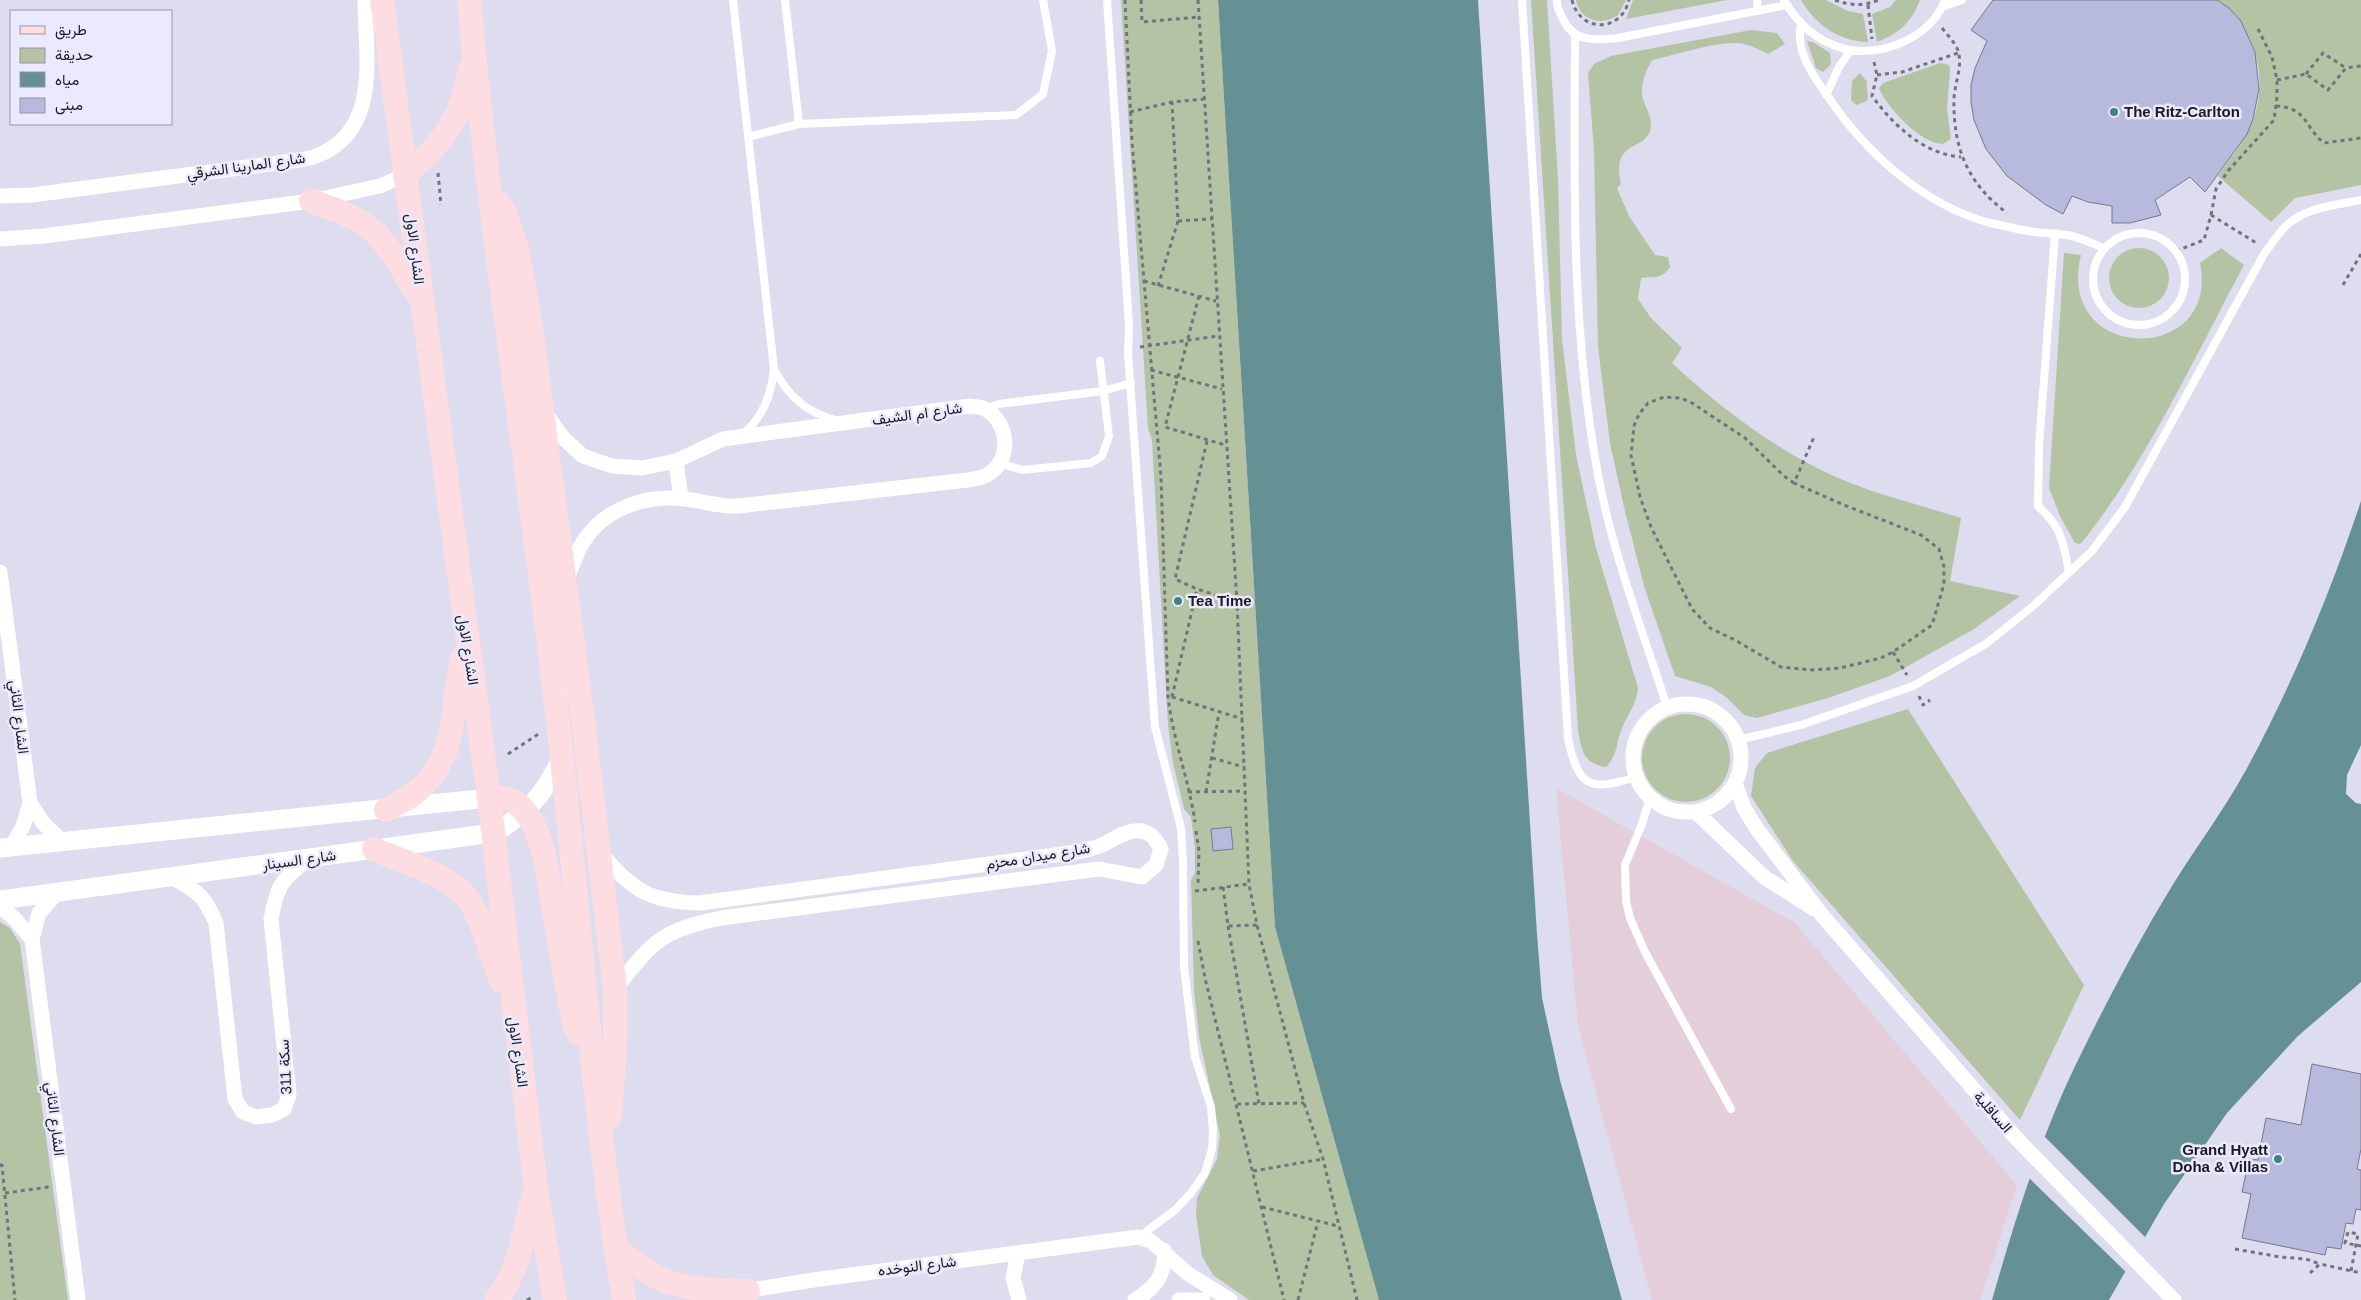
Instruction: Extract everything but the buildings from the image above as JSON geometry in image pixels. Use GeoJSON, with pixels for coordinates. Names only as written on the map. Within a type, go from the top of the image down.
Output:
{"type":"FeatureCollection","features":[{"type":"Feature","properties":{"kind":"main road","name":"الشارع الاول"},"geometry":{"type":"LineString","coordinates":[[382,0],[466,644],[489,798],[513,1014],[536,1188],[555,1300]]}},
{"type":"Feature","properties":{"kind":"main road"},"geometry":{"type":"LineString","coordinates":[[469,0],[489,190],[562,756],[592,1067],[624,1300]]}},
{"type":"Feature","properties":{"kind":"main road"},"geometry":{"type":"LineString","coordinates":[[405,175],[428,156],[452,124],[468,78],[473,47]]}},
{"type":"Feature","properties":{"kind":"main road"},"geometry":{"type":"LineString","coordinates":[[489,190],[505,212],[517,249],[544,411],[600,852],[615,989],[615,1042],[607,1169]]}},
{"type":"Feature","properties":{"kind":"main road"},"geometry":{"type":"LineString","coordinates":[[311,201],[355,218],[372,230],[386,247],[422,301]]}},
{"type":"Feature","properties":{"kind":"main road"},"geometry":{"type":"LineString","coordinates":[[386,810],[415,794],[442,762],[449,746],[461,664],[466,644]]}},
{"type":"Feature","properties":{"kind":"main road"},"geometry":{"type":"LineString","coordinates":[[489,798],[506,797],[514,800],[526,811],[537,831],[544,854],[573,1020],[592,1067]]}},
{"type":"Feature","properties":{"kind":"main road"},"geometry":{"type":"LineString","coordinates":[[374,849],[442,878],[467,898],[476,915],[513,1014]]}},
{"type":"Feature","properties":{"kind":"main road"},"geometry":{"type":"LineString","coordinates":[[497,1300],[509,1283],[516,1266],[536,1188]]}},
{"type":"Feature","properties":{"kind":"main road"},"geometry":{"type":"LineString","coordinates":[[616,1249],[660,1279],[679,1285],[710,1290],[748,1290]]}},
{"type":"Feature","properties":{"kind":"street","name":"شارع المارينا الشرقي"},"geometry":{"type":"LineString","coordinates":[[0,196],[32,195],[286,162],[316,156],[334,147],[357,120],[364,102],[367,81],[365,0]]}},
{"type":"Feature","properties":{"kind":"street"},"geometry":{"type":"LineString","coordinates":[[0,239],[44,236],[311,201],[380,186],[405,175]]}},
{"type":"Feature","properties":{"kind":"street","name":"شارع ام الشيف"},"geometry":{"type":"LineString","coordinates":[[544,411],[564,439],[583,456],[626,468],[642,468],[676,461],[723,439],[970,406],[985,409],[996,419],[1005,435],[1004,448],[999,463]]}},
{"type":"Feature","properties":{"kind":"street"},"geometry":{"type":"LineString","coordinates":[[676,461],[681,498]]}},
{"type":"Feature","properties":{"kind":"street"},"geometry":{"type":"LineString","coordinates":[[565,582],[583,542],[598,524],[626,505],[649,500],[681,498],[720,506],[738,506],[968,480],[987,475],[999,463]]}},
{"type":"Feature","properties":{"kind":"street","name":"الشارع الثاني"},"geometry":{"type":"LineString","coordinates":[[0,573],[30,803],[23,826],[6,847]]}},
{"type":"Feature","properties":{"kind":"street"},"geometry":{"type":"LineString","coordinates":[[1685,704],[1704,706],[1725,719],[1738,740],[1741,758],[1735,783],[1719,802],[1696,812],[1672,811],[1650,798],[1636,777],[1633,749],[1637,736],[1644,724],[1655,714],[1667,707],[1685,704]]}},
{"type":"Feature","properties":{"kind":"street","name":"شارع السينار"},"geometry":{"type":"LineString","coordinates":[[0,900],[308,860],[493,833],[526,811],[545,788],[562,756]]}},
{"type":"Feature","properties":{"kind":"street","name":"السافلية"},"geometry":{"type":"LineString","coordinates":[[1735,783],[1744,808],[1757,829],[1821,914],[2016,1139],[2174,1300]]}},
{"type":"Feature","properties":{"kind":"street"},"geometry":{"type":"LineString","coordinates":[[6,847],[386,810],[489,798]]}},
{"type":"Feature","properties":{"kind":"street","name":"الشارع الثاني"},"geometry":{"type":"LineString","coordinates":[[30,803],[44,824],[62,841]]}},
{"type":"Feature","properties":{"kind":"street","name":"السافلية"},"geometry":{"type":"LineString","coordinates":[[1696,812],[1764,877],[1821,914]]}},
{"type":"Feature","properties":{"kind":"street","name":"شارع ميدان محزم"},"geometry":{"type":"LineString","coordinates":[[600,852],[620,877],[638,889],[656,897],[677,902],[700,903],[1077,852],[1103,844],[1129,831],[1148,832],[1161,849],[1156,865],[1142,877],[1099,869],[721,918],[693,924],[675,930],[658,939],[646,950],[615,989]]}},
{"type":"Feature","properties":{"kind":"street","name":"سكة 311"},"geometry":{"type":"LineString","coordinates":[[173,878],[192,889],[208,903],[216,924],[236,1099],[243,1112],[256,1117],[272,1115],[284,1108],[289,1095],[271,919],[276,895],[286,875],[308,860]]}},
{"type":"Feature","properties":{"kind":"street","name":"الشارع الثاني"},"geometry":{"type":"LineString","coordinates":[[56,894],[38,913],[32,939],[78,1300]]}},
{"type":"Feature","properties":{"kind":"street"},"geometry":{"type":"LineString","coordinates":[[0,907],[14,918],[32,939]]}},
{"type":"Feature","properties":{"kind":"street"},"geometry":{"type":"LineString","coordinates":[[1138,1237],[1152,1241],[1187,1273],[1230,1300]]}},
{"type":"Feature","properties":{"kind":"street","name":"شارع النوخده"},"geometry":{"type":"LineString","coordinates":[[696,1300],[813,1280],[1138,1237]]}},
{"type":"Feature","properties":{"kind":"street"},"geometry":{"type":"LineString","coordinates":[[1135,1300],[1147,1293],[1160,1279],[1165,1260],[1164,1250]]}},
{"type":"Feature","properties":{"kind":"street"},"geometry":{"type":"LineString","coordinates":[[1018,1253],[1013,1278],[1014,1290],[1019,1300]]}},
{"type":"Feature","properties":{"kind":"street"},"geometry":{"type":"LineString","coordinates":[[1179,1300],[1202,1300]]}},
{"type":"Feature","properties":{"kind":"lane"},"geometry":{"type":"LineString","coordinates":[[733,0],[774,369],[768,400],[762,414],[740,436]]}},
{"type":"Feature","properties":{"kind":"lane"},"geometry":{"type":"LineString","coordinates":[[784,0],[798,124]]}},
{"type":"Feature","properties":{"kind":"lane"},"geometry":{"type":"LineString","coordinates":[[748,137],[798,124],[1016,115],[1043,94],[1052,51],[1043,0]]}},
{"type":"Feature","properties":{"kind":"lane"},"geometry":{"type":"LineString","coordinates":[[1107,0],[1154,727],[1159,752],[1170,780],[1181,828],[1184,967],[1196,1057],[1211,1107],[1213,1130],[1212,1150],[1205,1173],[1191,1193],[1175,1210],[1138,1237]]}},
{"type":"Feature","properties":{"kind":"lane"},"geometry":{"type":"LineString","coordinates":[[1522,0],[1568,738],[1573,763],[1582,778],[1595,785],[1613,784],[1636,777]]}},
{"type":"Feature","properties":{"kind":"lane"},"geometry":{"type":"LineString","coordinates":[[1557,0],[1556,6],[1564,22],[1575,36],[1591,41],[1618,38],[1758,11],[1785,2],[1801,23],[1824,40],[1850,51],[1874,51],[1901,43],[1914,36],[1935,18],[1944,4],[1962,0]]}},
{"type":"Feature","properties":{"kind":"lane"},"geometry":{"type":"LineString","coordinates":[[1757,0],[1758,11]]}},
{"type":"Feature","properties":{"kind":"lane"},"geometry":{"type":"LineString","coordinates":[[1801,23],[1798,35],[1803,56],[1826,95],[1860,140],[1898,173],[1930,196],[1989,222],[2034,232],[2072,236],[2104,248]]}},
{"type":"Feature","properties":{"kind":"lane"},"geometry":{"type":"LineString","coordinates":[[1575,36],[1574,104],[1577,282],[1585,383],[1599,480],[1616,549],[1667,707]]}},
{"type":"Feature","properties":{"kind":"lane"},"geometry":{"type":"LineString","coordinates":[[1826,95],[1839,66],[1850,51]]}},
{"type":"Feature","properties":{"kind":"lane"},"geometry":{"type":"LineString","coordinates":[[1738,740],[1801,725],[1913,686],[1987,642],[2034,606],[2092,551],[2125,507],[2267,250],[2288,224],[2314,210],[2361,200]]}},
{"type":"Feature","properties":{"kind":"lane"},"geometry":{"type":"LineString","coordinates":[[2054,233],[2039,446],[2038,506],[2053,520],[2062,538],[2069,572]]}},
{"type":"Feature","properties":{"kind":"lane"},"geometry":{"type":"LineString","coordinates":[[2145,233],[2157,236],[2176,251],[2182,261],[2184,279],[2181,297],[2175,307],[2156,322],[2145,325],[2133,325],[2111,316],[2096,297],[2093,273],[2096,261],[2104,248],[2121,236],[2145,233]]}},
{"type":"Feature","properties":{"kind":"lane"},"geometry":{"type":"LineString","coordinates":[[999,463],[1022,470],[1091,463],[1102,456],[1109,436],[1100,361]]}},
{"type":"Feature","properties":{"kind":"lane"},"geometry":{"type":"LineString","coordinates":[[774,369],[782,384],[805,408],[820,416],[852,422]]}},
{"type":"Feature","properties":{"kind":"lane"},"geometry":{"type":"LineString","coordinates":[[985,409],[999,404],[1103,391],[1131,383]]}},
{"type":"Feature","properties":{"kind":"lane"},"geometry":{"type":"LineString","coordinates":[[1650,798],[1642,824],[1625,865],[1626,900],[1630,918],[1645,952],[1731,1109]]}},
{"type":"Feature","properties":{"kind":"path"},"geometry":{"type":"LineString","coordinates":[[1125,0],[1130,112],[1161,477],[1172,726],[1192,806],[1198,851],[1198,899]]}},
{"type":"Feature","properties":{"kind":"path"},"geometry":{"type":"LineString","coordinates":[[1141,0],[1142,22],[1199,17]]}},
{"type":"Feature","properties":{"kind":"path"},"geometry":{"type":"LineString","coordinates":[[1198,0],[1225,445],[1237,602],[1249,884],[1257,925],[1304,1103],[1323,1159],[1357,1300]]}},
{"type":"Feature","properties":{"kind":"path"},"geometry":{"type":"LineString","coordinates":[[1572,0],[1576,11],[1582,19],[1591,24],[1601,25],[1620,18],[1626,10],[1629,0]]}},
{"type":"Feature","properties":{"kind":"path"},"geometry":{"type":"LineString","coordinates":[[1835,0],[1851,5],[1868,5],[1879,0]]}},
{"type":"Feature","properties":{"kind":"path"},"geometry":{"type":"LineString","coordinates":[[1868,5],[1876,75],[1872,96],[1888,115],[1930,150],[1946,156],[1962,157]]}},
{"type":"Feature","properties":{"kind":"path"},"geometry":{"type":"LineString","coordinates":[[1935,18],[1957,48],[1958,53],[1959,65],[1954,109],[1956,137],[1962,157],[1977,184],[1989,199],[2034,232]]}},
{"type":"Feature","properties":{"kind":"path"},"geometry":{"type":"LineString","coordinates":[[2176,251],[2204,240],[2216,188],[2274,120],[2277,80],[2272,57],[2258,29]]}},
{"type":"Feature","properties":{"kind":"path"},"geometry":{"type":"LineString","coordinates":[[1876,75],[1902,72],[1958,53]]}},
{"type":"Feature","properties":{"kind":"path"},"geometry":{"type":"LineString","coordinates":[[2277,80],[2306,74],[2324,53],[2346,68],[2361,66]]}},
{"type":"Feature","properties":{"kind":"path"},"geometry":{"type":"LineString","coordinates":[[2306,74],[2328,90],[2346,68]]}},
{"type":"Feature","properties":{"kind":"path"},"geometry":{"type":"LineString","coordinates":[[1130,112],[1172,102],[1205,99]]}},
{"type":"Feature","properties":{"kind":"path"},"geometry":{"type":"LineString","coordinates":[[1158,286],[1178,222],[1172,102]]}},
{"type":"Feature","properties":{"kind":"path"},"geometry":{"type":"LineString","coordinates":[[2276,106],[2288,107],[2300,113],[2318,138],[2324,143],[2361,138]]}},
{"type":"Feature","properties":{"kind":"path"},"geometry":{"type":"LineString","coordinates":[[2211,215],[2267,250]]}},
{"type":"Feature","properties":{"kind":"path"},"geometry":{"type":"LineString","coordinates":[[1178,222],[1212,220]]}},
{"type":"Feature","properties":{"kind":"path"},"geometry":{"type":"LineString","coordinates":[[2343,285],[2361,254]]}},
{"type":"Feature","properties":{"kind":"path"},"geometry":{"type":"LineString","coordinates":[[1144,281],[1216,301]]}},
{"type":"Feature","properties":{"kind":"path"},"geometry":{"type":"LineString","coordinates":[[1199,296],[1165,428],[1225,445]]}},
{"type":"Feature","properties":{"kind":"path"},"geometry":{"type":"LineString","coordinates":[[1128,348],[1218,336]]}},
{"type":"Feature","properties":{"kind":"path"},"geometry":{"type":"LineString","coordinates":[[1151,370],[1222,389]]}},
{"type":"Feature","properties":{"kind":"path"},"geometry":{"type":"LineString","coordinates":[[1664,397],[1681,398],[1692,402],[1745,438],[1784,476],[1794,483],[1921,535],[1938,549],[1944,567],[1944,584],[1932,625],[1881,658],[1840,668],[1812,670],[1781,667],[1735,640],[1710,628],[1692,609],[1651,527],[1640,497],[1631,455],[1634,426],[1638,414],[1648,403],[1664,397]]}},
{"type":"Feature","properties":{"kind":"path"},"geometry":{"type":"LineString","coordinates":[[1794,483],[1814,437]]}},
{"type":"Feature","properties":{"kind":"path"},"geometry":{"type":"LineString","coordinates":[[1207,441],[1175,579],[1197,589],[1237,602]]}},
{"type":"Feature","properties":{"kind":"path"},"geometry":{"type":"LineString","coordinates":[[1170,697],[1197,589]]}},
{"type":"Feature","properties":{"kind":"path"},"geometry":{"type":"LineString","coordinates":[[1170,697],[1243,719]]}},
{"type":"Feature","properties":{"kind":"path"},"geometry":{"type":"LineString","coordinates":[[1206,792],[1219,712]]}},
{"type":"Feature","properties":{"kind":"path"},"geometry":{"type":"LineString","coordinates":[[508,754],[540,732]]}},
{"type":"Feature","properties":{"kind":"path"},"geometry":{"type":"LineString","coordinates":[[1212,758],[1244,767]]}},
{"type":"Feature","properties":{"kind":"path"},"geometry":{"type":"LineString","coordinates":[[1174,801],[1188,792],[1244,791]]}},
{"type":"Feature","properties":{"kind":"path"},"geometry":{"type":"LineString","coordinates":[[1222,887],[1259,1104]]}},
{"type":"Feature","properties":{"kind":"path"},"geometry":{"type":"LineString","coordinates":[[1228,926],[1257,925]]}},
{"type":"Feature","properties":{"kind":"path"},"geometry":{"type":"LineString","coordinates":[[1198,934],[1205,978],[1284,1300]]}},
{"type":"Feature","properties":{"kind":"path"},"geometry":{"type":"LineString","coordinates":[[1237,1104],[1304,1103]]}},
{"type":"Feature","properties":{"kind":"path"},"geometry":{"type":"LineString","coordinates":[[1253,1171],[1323,1159]]}},
{"type":"Feature","properties":{"kind":"path"},"geometry":{"type":"LineString","coordinates":[[0,1165],[2,1165],[15,1300]]}},
{"type":"Feature","properties":{"kind":"path"},"geometry":{"type":"LineString","coordinates":[[5,1193],[64,1185]]}},
{"type":"Feature","properties":{"kind":"path"},"geometry":{"type":"LineString","coordinates":[[1262,1207],[1338,1226]]}},
{"type":"Feature","properties":{"kind":"path"},"geometry":{"type":"LineString","coordinates":[[1298,1300],[1318,1221]]}},
{"type":"Feature","properties":{"kind":"path"},"geometry":{"type":"LineString","coordinates":[[2351,1271],[2356,1245],[2358,1234],[2348,1232],[2345,1243],[2356,1245],[2361,1246]]}},
{"type":"Feature","properties":{"kind":"path"},"geometry":{"type":"LineString","coordinates":[[2234,1249],[2280,1257],[2306,1258],[2320,1264],[2361,1273]]}},
{"type":"Feature","properties":{"kind":"path"},"geometry":{"type":"LineString","coordinates":[[2310,1273],[2320,1264]]}},
{"type":"Feature","properties":{"kind":"shaded area"},"geometry":{"type":"Polygon","coordinates":[[[1556,788],[1795,923],[2017,1185],[1980,1300],[1652,1300],[1578,1026],[1556,788]]]}},
{"type":"Feature","properties":{"kind":"green space"},"geometry":{"type":"Polygon","coordinates":[[[1121,0],[1218,0],[1275,927],[1379,1300],[1249,1300],[1213,1275],[1202,1256],[1196,1215],[1197,1198],[1217,1159],[1220,1135],[1199,1037],[1194,990],[1191,880],[1195,873],[1195,849],[1191,817],[1184,809],[1173,763],[1168,725],[1152,440],[1148,428],[1121,0]]]}},
{"type":"Feature","properties":{"kind":"green space"},"geometry":{"type":"Polygon","coordinates":[[[1531,0],[1547,0],[1558,179],[1562,339],[1576,455],[1596,548],[1638,688],[1636,699],[1620,733],[1613,758],[1606,767],[1592,763],[1584,754],[1578,729],[1531,0]]]}},
{"type":"Feature","properties":{"kind":"green space"},"geometry":{"type":"Polygon","coordinates":[[[1576,0],[1626,0],[1618,15],[1605,21],[1598,21],[1587,17],[1578,7],[1576,0]]]}},
{"type":"Feature","properties":{"kind":"green space"},"geometry":{"type":"Polygon","coordinates":[[[1633,0],[1727,0],[1626,19],[1633,0]]]}},
{"type":"Feature","properties":{"kind":"green space"},"geometry":{"type":"Polygon","coordinates":[[[1801,0],[1826,0],[1848,11],[1863,14],[1868,42],[1847,39],[1829,30],[1814,17],[1801,0]]]}},
{"type":"Feature","properties":{"kind":"green space"},"geometry":{"type":"Polygon","coordinates":[[[1896,0],[1920,0],[1913,15],[1898,31],[1877,42],[1872,14],[1890,7],[1896,0]]]}},
{"type":"Feature","properties":{"kind":"green space"},"geometry":{"type":"Polygon","coordinates":[[[2217,0],[2361,0],[2361,185],[2295,198],[2271,222],[2218,176],[2250,128],[2258,104],[2259,70],[2249,38],[2241,24],[2217,0]]]}},
{"type":"Feature","properties":{"kind":"green space"},"geometry":{"type":"Polygon","coordinates":[[[1751,30],[1777,33],[1785,44],[1768,54],[1740,43],[1727,43],[1706,47],[1652,60],[1646,71],[1642,84],[1642,93],[1651,121],[1650,131],[1642,142],[1624,153],[1620,160],[1619,170],[1621,184],[1617,188],[1629,216],[1655,255],[1668,257],[1670,267],[1660,276],[1641,278],[1638,299],[1651,318],[1682,348],[1672,363],[1723,407],[1778,446],[1834,476],[1888,496],[1961,518],[1950,581],[2020,596],[1974,629],[1890,676],[1828,698],[1757,718],[1744,715],[1726,697],[1711,687],[1675,676],[1644,586],[1610,443],[1598,347],[1594,150],[1588,73],[1594,64],[1611,56],[1751,30]]]}},
{"type":"Feature","properties":{"kind":"green space"},"geometry":{"type":"Polygon","coordinates":[[[1807,41],[1813,42],[1830,53],[1831,64],[1823,72],[1816,68],[1807,41]]]}},
{"type":"Feature","properties":{"kind":"green space"},"geometry":{"type":"Polygon","coordinates":[[[1940,63],[1949,65],[1950,70],[1947,109],[1951,139],[1943,144],[1934,142],[1915,132],[1897,115],[1879,88],[1883,83],[1940,63]]]}},
{"type":"Feature","properties":{"kind":"green space"},"geometry":{"type":"Polygon","coordinates":[[[1860,73],[1867,82],[1868,99],[1856,105],[1851,100],[1852,81],[1860,73]]]}},
{"type":"Feature","properties":{"kind":"green space"},"geometry":{"type":"Polygon","coordinates":[[[2133,248],[2145,248],[2156,253],[2164,261],[2169,272],[2167,290],[2156,303],[2145,308],[2133,308],[2122,303],[2114,295],[2109,284],[2109,272],[2114,261],[2122,253],[2133,248]]]}},
{"type":"Feature","properties":{"kind":"green space"},"geometry":{"type":"Polygon","coordinates":[[[2221,248],[2244,265],[2150,442],[2107,509],[2083,541],[2080,544],[2075,543],[2060,516],[2049,488],[2064,253],[2081,255],[2079,291],[2091,317],[2112,333],[2138,338],[2164,334],[2186,321],[2200,297],[2200,263],[2221,248]]]}},
{"type":"Feature","properties":{"kind":"green space"},"geometry":{"type":"Polygon","coordinates":[[[1908,709],[2084,985],[2020,1120],[1793,861],[1751,796],[1755,768],[1767,753],[1908,709]]]}},
{"type":"Feature","properties":{"kind":"green space"},"geometry":{"type":"Polygon","coordinates":[[[1686,714],[1703,717],[1711,721],[1723,733],[1727,741],[1730,758],[1727,775],[1723,783],[1711,795],[1703,799],[1686,802],[1669,799],[1661,795],[1649,783],[1645,775],[1642,758],[1645,741],[1649,733],[1661,721],[1669,717],[1686,714]]]}},
{"type":"Feature","properties":{"kind":"green space"},"geometry":{"type":"Polygon","coordinates":[[[0,922],[10,928],[20,944],[68,1300],[0,1300],[0,922]]]}},
{"type":"Feature","properties":{"kind":"water"},"geometry":{"type":"Polygon","coordinates":[[[1218,0],[1478,0],[1542,998],[1560,1080],[1622,1300],[1379,1300],[1275,927],[1218,0]]]}},
{"type":"Feature","properties":{"kind":"water"},"geometry":{"type":"Polygon","coordinates":[[[2361,501],[2361,745],[2347,775],[2346,794],[2356,803],[2361,804],[2361,982],[2298,1036],[2227,1113],[2164,1204],[2109,1300],[1992,1300],[2031,1175],[2067,1084],[2102,1011],[2148,927],[2181,871],[2237,785],[2263,737],[2310,638],[2337,570],[2361,501]]]}},
{"type":"Feature","properties":{"kind":"pier"},"geometry":{"type":"Polygon","coordinates":[[[2043,1135],[2147,1239],[2127,1273],[2028,1177],[2043,1135]]]}},
{"type":"Feature","properties":{"kind":"place","name":"The Ritz-Carlton"},"geometry":{"type":"Point","coordinates":[2114,112]}},
{"type":"Feature","properties":{"kind":"place","name":"Tea Time"},"geometry":{"type":"Point","coordinates":[1178,601]}},
{"type":"Feature","properties":{"kind":"place","name":"Grand Hyatt Doha & Villas"},"geometry":{"type":"Point","coordinates":[2278,1159]}}]}
